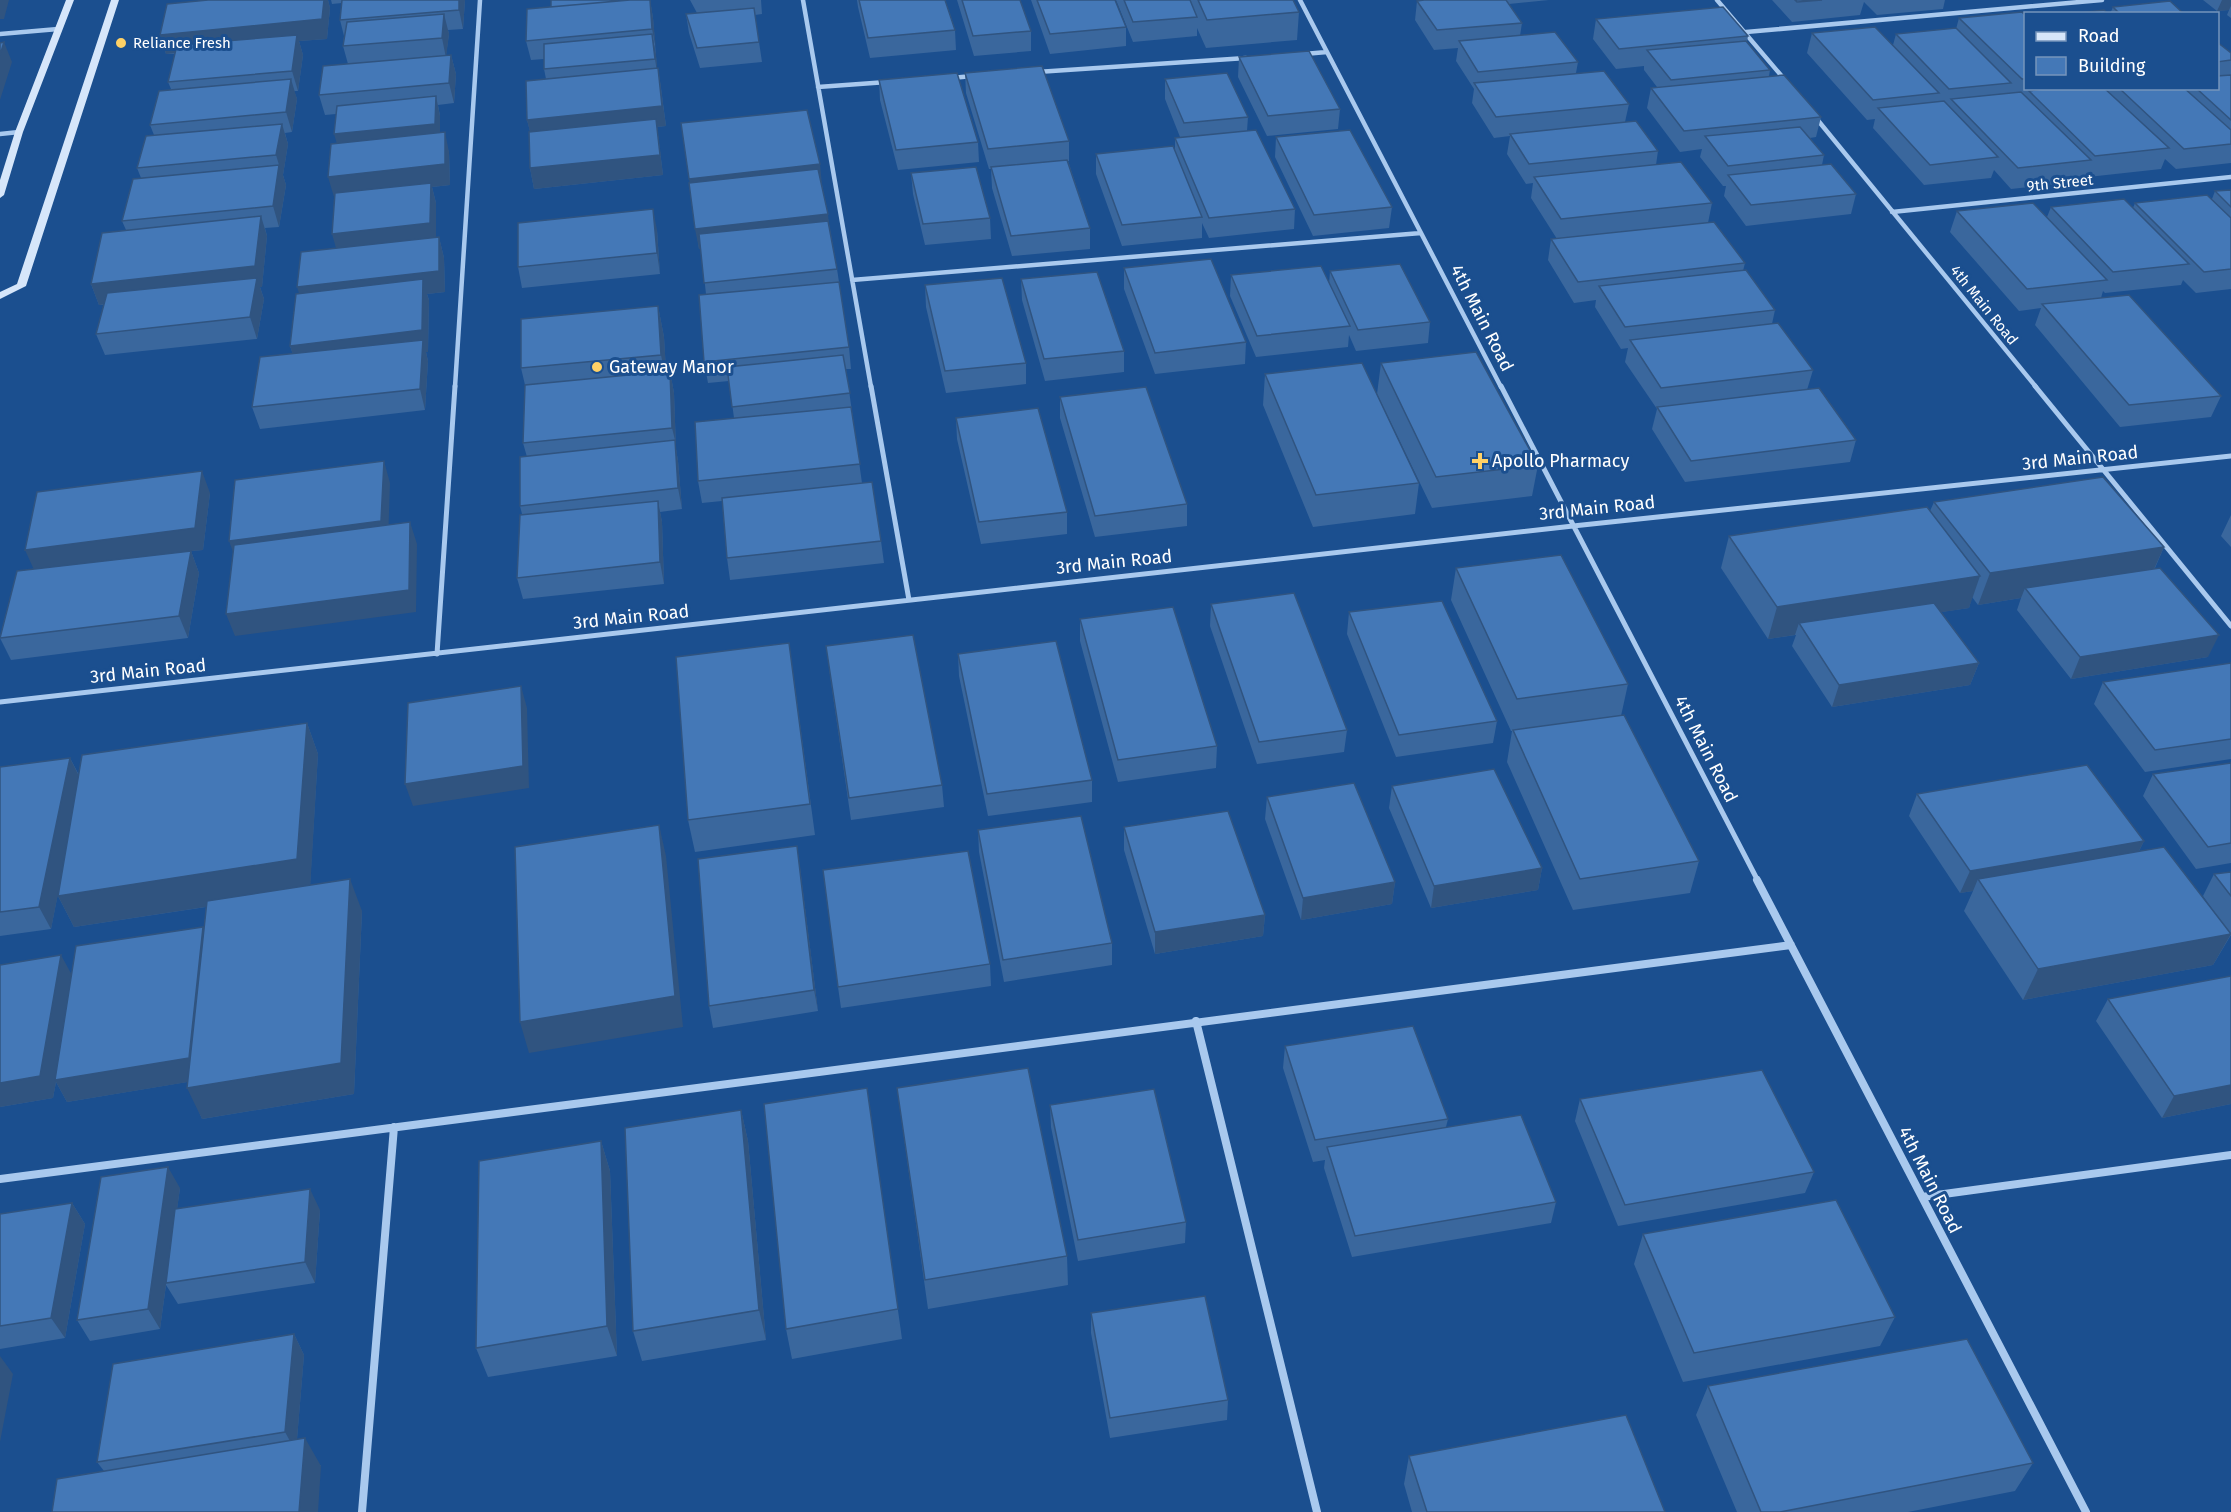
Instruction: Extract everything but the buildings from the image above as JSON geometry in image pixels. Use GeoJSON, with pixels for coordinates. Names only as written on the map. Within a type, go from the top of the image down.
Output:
{"type":"FeatureCollection","features":[{"type":"Feature","properties":{"kind":"street"},"geometry":{"type":"LineString","coordinates":[[0,195],[19,132],[70,0]]}},
{"type":"Feature","properties":{"kind":"street"},"geometry":{"type":"LineString","coordinates":[[0,296],[21,286],[115,0]]}},
{"type":"Feature","properties":{"kind":"street"},"geometry":{"type":"LineString","coordinates":[[437,654],[480,0]]}},
{"type":"Feature","properties":{"kind":"street"},"geometry":{"type":"LineString","coordinates":[[803,0],[909,600]]}},
{"type":"Feature","properties":{"kind":"street","name":"4th Main Road"},"geometry":{"type":"LineString","coordinates":[[1300,0],[2086,1512]]}},
{"type":"Feature","properties":{"kind":"street"},"geometry":{"type":"LineString","coordinates":[[1717,0],[1790,86]]}},
{"type":"Feature","properties":{"kind":"street"},"geometry":{"type":"LineString","coordinates":[[1746,32],[2102,0]]}},
{"type":"Feature","properties":{"kind":"street"},"geometry":{"type":"LineString","coordinates":[[0,34],[58,28]]}},
{"type":"Feature","properties":{"kind":"street"},"geometry":{"type":"LineString","coordinates":[[1303,54],[1327,52]]}},
{"type":"Feature","properties":{"kind":"street"},"geometry":{"type":"LineString","coordinates":[[1031,72],[1256,57]]}},
{"type":"Feature","properties":{"kind":"street"},"geometry":{"type":"LineString","coordinates":[[948,78],[984,76]]}},
{"type":"Feature","properties":{"kind":"street"},"geometry":{"type":"LineString","coordinates":[[818,87],[889,82]]}},
{"type":"Feature","properties":{"kind":"street","name":"4th Main Road"},"geometry":{"type":"LineString","coordinates":[[1812,113],[2231,626]]}},
{"type":"Feature","properties":{"kind":"street"},"geometry":{"type":"LineString","coordinates":[[0,134],[19,132]]}},
{"type":"Feature","properties":{"kind":"street","name":"9th Street"},"geometry":{"type":"LineString","coordinates":[[1892,212],[2231,177]]}},
{"type":"Feature","properties":{"kind":"street"},"geometry":{"type":"LineString","coordinates":[[852,280],[1421,233]]}},
{"type":"Feature","properties":{"kind":"street","name":"3rd Main Road"},"geometry":{"type":"LineString","coordinates":[[0,702],[1573,526],[2231,456]]}},
{"type":"Feature","properties":{"kind":"street"},"geometry":{"type":"LineString","coordinates":[[0,1179],[1791,945]]}},
{"type":"Feature","properties":{"kind":"street"},"geometry":{"type":"LineString","coordinates":[[1196,1021],[1317,1512]]}},
{"type":"Feature","properties":{"kind":"street"},"geometry":{"type":"LineString","coordinates":[[362,1512],[394,1127]]}},
{"type":"Feature","properties":{"kind":"street"},"geometry":{"type":"LineString","coordinates":[[1922,1197],[2231,1155]]}},
{"type":"Feature","properties":{"kind":"place","name":"Reliance Fresh"},"geometry":{"type":"Point","coordinates":[121,43]}},
{"type":"Feature","properties":{"kind":"place","name":"Gateway Manor"},"geometry":{"type":"Point","coordinates":[597,367]}},
{"type":"Feature","properties":{"kind":"place","name":"Apollo Pharmacy"},"geometry":{"type":"Point","coordinates":[1480,461]}}]}
